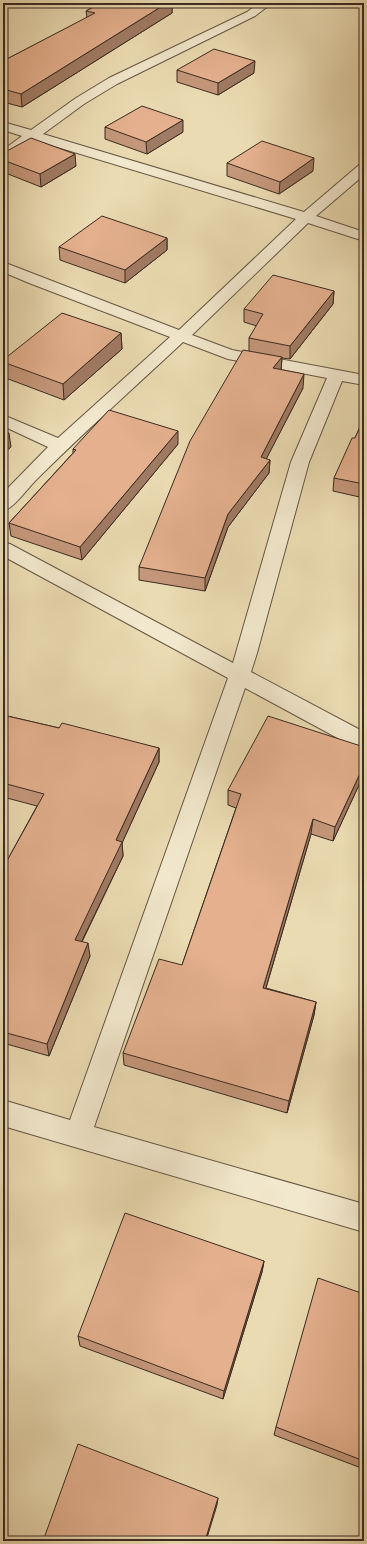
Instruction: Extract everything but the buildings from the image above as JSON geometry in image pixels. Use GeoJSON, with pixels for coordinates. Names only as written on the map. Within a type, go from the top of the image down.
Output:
{"type":"FeatureCollection","features":[{"type":"Feature","properties":{"kind":"street"},"geometry":{"type":"LineString","coordinates":[[3,156],[80,100],[113,81],[251,14],[266,3]]}},
{"type":"Feature","properties":{"kind":"street"},"geometry":{"type":"LineString","coordinates":[[3,126],[33,134],[171,178],[306,217],[364,237]]}},
{"type":"Feature","properties":{"kind":"street"},"geometry":{"type":"LineString","coordinates":[[3,505],[17,488],[60,446],[181,336],[306,217],[364,168]]}},
{"type":"Feature","properties":{"kind":"street"},"geometry":{"type":"LineString","coordinates":[[3,266],[34,280],[228,354],[364,380]]}},
{"type":"Feature","properties":{"kind":"street"},"geometry":{"type":"LineString","coordinates":[[78,1135],[247,652],[300,462],[336,374]]}},
{"type":"Feature","properties":{"kind":"street"},"geometry":{"type":"LineString","coordinates":[[3,420],[60,446]]}},
{"type":"Feature","properties":{"kind":"street"},"geometry":{"type":"LineString","coordinates":[[3,548],[238,676],[364,742]]}},
{"type":"Feature","properties":{"kind":"street"},"geometry":{"type":"LineString","coordinates":[[3,1114],[364,1218]]}}]}
